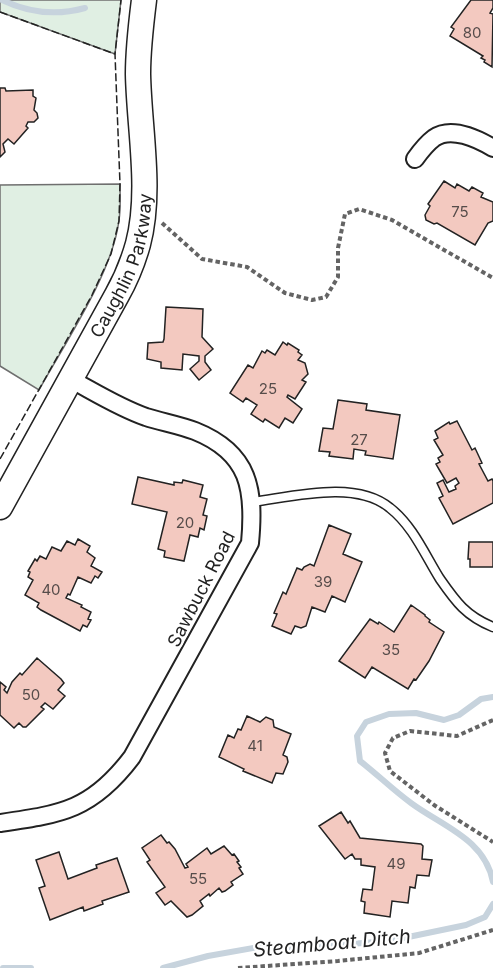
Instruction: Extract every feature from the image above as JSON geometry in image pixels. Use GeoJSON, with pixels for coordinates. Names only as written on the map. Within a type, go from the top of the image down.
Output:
{"type":"FeatureCollection","features":[{"type":"Feature","properties":{"kind":"street","name":"Caughlin Parkway"},"geometry":{"type":"LineString","coordinates":[[0,507],[72,380],[130,270],[139,243],[143,213],[138,73],[144,0]]}},
{"type":"Feature","properties":{"kind":"street"},"geometry":{"type":"LineString","coordinates":[[414,159],[435,137],[445,133],[459,134],[493,148]]}},
{"type":"Feature","properties":{"kind":"street","name":"Sawbuck Road"},"geometry":{"type":"LineString","coordinates":[[0,823],[52,816],[77,807],[99,793],[116,778],[132,757],[250,543],[253,515],[251,490],[241,466],[219,442],[194,431],[127,410],[72,380]]}},
{"type":"Feature","properties":{"kind":"lane"},"geometry":{"type":"LineString","coordinates":[[252,502],[319,492],[354,493],[373,497],[390,507],[410,530],[455,601],[471,617],[493,627]]}},
{"type":"Feature","properties":{"kind":"path"},"geometry":{"type":"LineString","coordinates":[[143,213],[161,223],[202,258],[247,267],[285,293],[312,300],[326,297],[338,277],[338,248],[345,214],[359,209],[392,220],[493,278]]}},
{"type":"Feature","properties":{"kind":"path"},"geometry":{"type":"LineString","coordinates":[[493,720],[456,736],[410,730],[393,738],[385,753],[390,771],[435,805],[493,842]]}},
{"type":"Feature","properties":{"kind":"path"},"geometry":{"type":"LineString","coordinates":[[238,968],[338,962],[419,952],[493,930]]}},
{"type":"Feature","properties":{"kind":"green space"},"geometry":{"type":"Polygon","coordinates":[[[0,0],[121,0],[115,54],[0,12],[0,0]]]}},
{"type":"Feature","properties":{"kind":"green space"},"geometry":{"type":"Polygon","coordinates":[[[120,184],[119,220],[108,262],[86,307],[39,390],[0,366],[0,185],[120,184]]]}},
{"type":"Feature","properties":{"kind":"building"},"geometry":{"type":"Polygon","coordinates":[[[471,0],[493,0],[490,13],[493,14],[492,67],[484,62],[485,60],[481,58],[483,56],[450,36],[454,29],[451,27],[471,0]]]}},
{"type":"Feature","properties":{"kind":"building"},"geometry":{"type":"Polygon","coordinates":[[[0,88],[5,88],[6,91],[33,90],[33,96],[36,98],[34,110],[38,118],[34,122],[28,122],[26,126],[28,128],[14,144],[8,139],[3,144],[5,152],[0,157],[0,88]]]}},
{"type":"Feature","properties":{"kind":"building"},"geometry":{"type":"Polygon","coordinates":[[[444,181],[455,188],[457,184],[469,191],[472,187],[483,193],[481,197],[493,202],[493,221],[488,223],[475,245],[437,223],[426,220],[425,215],[430,206],[428,204],[444,181]]]}},
{"type":"Feature","properties":{"kind":"building"},"geometry":{"type":"Polygon","coordinates":[[[166,307],[203,309],[202,337],[213,349],[205,356],[205,362],[211,370],[199,380],[190,369],[199,361],[199,356],[183,354],[182,370],[161,368],[161,362],[147,359],[148,343],[163,342],[166,307]]]}},
{"type":"Feature","properties":{"kind":"building"},"geometry":{"type":"Polygon","coordinates":[[[283,342],[299,350],[298,352],[302,355],[298,360],[305,363],[308,374],[302,380],[306,382],[295,399],[288,395],[287,397],[302,409],[293,423],[285,418],[279,428],[251,414],[257,405],[246,398],[243,402],[230,393],[248,365],[253,368],[262,351],[265,353],[267,350],[275,355],[283,342]]]}},
{"type":"Feature","properties":{"kind":"building"},"geometry":{"type":"Polygon","coordinates":[[[338,400],[367,404],[366,410],[400,415],[393,459],[365,455],[366,451],[354,449],[353,459],[329,456],[330,452],[319,451],[323,428],[333,429],[338,400]]]}},
{"type":"Feature","properties":{"kind":"building"},"geometry":{"type":"Polygon","coordinates":[[[457,421],[472,450],[475,448],[482,463],[479,464],[488,481],[492,479],[493,481],[493,503],[453,524],[439,498],[443,496],[437,483],[443,480],[449,492],[456,489],[455,486],[459,483],[456,478],[447,483],[440,471],[436,464],[440,462],[438,458],[443,455],[434,440],[438,438],[435,431],[449,422],[450,424],[457,421]]]}},
{"type":"Feature","properties":{"kind":"building"},"geometry":{"type":"Polygon","coordinates":[[[138,477],[174,485],[174,482],[182,483],[183,480],[203,485],[200,497],[207,499],[203,515],[207,516],[204,530],[200,528],[198,537],[190,535],[184,561],[164,557],[165,551],[158,549],[167,512],[132,504],[138,477]]]}},
{"type":"Feature","properties":{"kind":"building"},"geometry":{"type":"Polygon","coordinates":[[[329,525],[351,534],[343,554],[362,562],[345,602],[332,596],[325,612],[312,607],[306,626],[301,628],[295,626],[291,634],[272,626],[277,614],[274,613],[283,592],[286,594],[297,568],[302,570],[310,564],[314,566],[329,525]]]}},
{"type":"Feature","properties":{"kind":"building"},"geometry":{"type":"Polygon","coordinates":[[[78,539],[90,546],[87,552],[95,558],[91,566],[102,572],[98,578],[95,576],[91,583],[78,577],[70,595],[68,594],[66,598],[91,612],[88,619],[91,620],[87,627],[83,625],[80,631],[41,610],[37,607],[39,603],[25,595],[33,580],[28,577],[30,572],[28,571],[35,559],[37,561],[40,556],[46,559],[52,547],[61,551],[67,541],[75,545],[78,539]]]}},
{"type":"Feature","properties":{"kind":"building"},"geometry":{"type":"Polygon","coordinates":[[[469,542],[493,542],[493,567],[470,567],[469,542]]]}},
{"type":"Feature","properties":{"kind":"building"},"geometry":{"type":"Polygon","coordinates":[[[411,605],[444,632],[429,661],[408,689],[372,667],[365,678],[339,661],[370,619],[394,632],[411,605]]]}},
{"type":"Feature","properties":{"kind":"building"},"geometry":{"type":"Polygon","coordinates":[[[37,658],[64,683],[58,690],[65,696],[53,709],[45,703],[41,707],[44,709],[26,727],[19,723],[14,728],[0,715],[0,682],[6,687],[4,690],[7,693],[12,682],[20,673],[22,675],[37,658]]]}},
{"type":"Feature","properties":{"kind":"building"},"geometry":{"type":"Polygon","coordinates":[[[247,716],[260,722],[266,717],[273,720],[274,727],[291,734],[283,755],[287,757],[288,762],[283,774],[276,773],[272,783],[243,771],[244,769],[219,757],[228,735],[234,738],[238,729],[241,730],[247,716]]]}},
{"type":"Feature","properties":{"kind":"building"},"geometry":{"type":"Polygon","coordinates":[[[341,812],[348,823],[350,821],[360,838],[421,844],[423,846],[422,859],[432,860],[429,876],[417,875],[415,888],[410,887],[408,903],[392,901],[390,917],[364,913],[365,902],[361,901],[363,889],[372,890],[375,867],[361,865],[361,859],[355,859],[352,854],[345,859],[319,826],[341,812]]]}},
{"type":"Feature","properties":{"kind":"building"},"geometry":{"type":"Polygon","coordinates":[[[161,835],[175,849],[185,868],[188,867],[186,864],[207,848],[211,854],[224,846],[239,861],[237,862],[243,874],[231,882],[233,885],[225,891],[222,892],[219,888],[210,896],[209,894],[200,901],[203,906],[187,917],[171,901],[165,905],[156,893],[165,887],[147,862],[150,860],[142,848],[161,835]]]}},
{"type":"Feature","properties":{"kind":"building"},"geometry":{"type":"Polygon","coordinates":[[[59,852],[68,879],[97,868],[96,865],[117,858],[129,892],[102,901],[103,904],[84,911],[83,907],[50,920],[39,888],[45,886],[36,860],[59,852]]]}},
{"type":"Feature","properties":{"kind":"waterway"},"geometry":{"type":"LineString","coordinates":[[2,0],[22,8],[43,12],[64,12],[85,8]]}},
{"type":"Feature","properties":{"kind":"waterway","name":"Steamboat Ditch"},"geometry":{"type":"LineString","coordinates":[[493,697],[481,699],[459,715],[444,720],[416,713],[389,714],[366,722],[357,736],[360,761],[411,803],[472,844],[488,867],[493,882]]}},
{"type":"Feature","properties":{"kind":"waterway","name":"Steamboat Ditch"},"geometry":{"type":"LineString","coordinates":[[163,968],[208,956],[264,946],[298,948],[389,941],[466,925],[485,917],[493,904]]}},
{"type":"Feature","properties":{"kind":"waterway","name":"Steamboat Ditch"},"geometry":{"type":"LineString","coordinates":[[3,968],[31,968]]}},
{"type":"Feature","properties":{"kind":"fence"},"geometry":{"type":"LineString","coordinates":[[0,459],[92,295],[111,254],[119,221],[120,184],[115,54],[121,0]]}},
{"type":"Feature","properties":{"kind":"fence"},"geometry":{"type":"LineString","coordinates":[[0,12],[115,54]]}}]}
